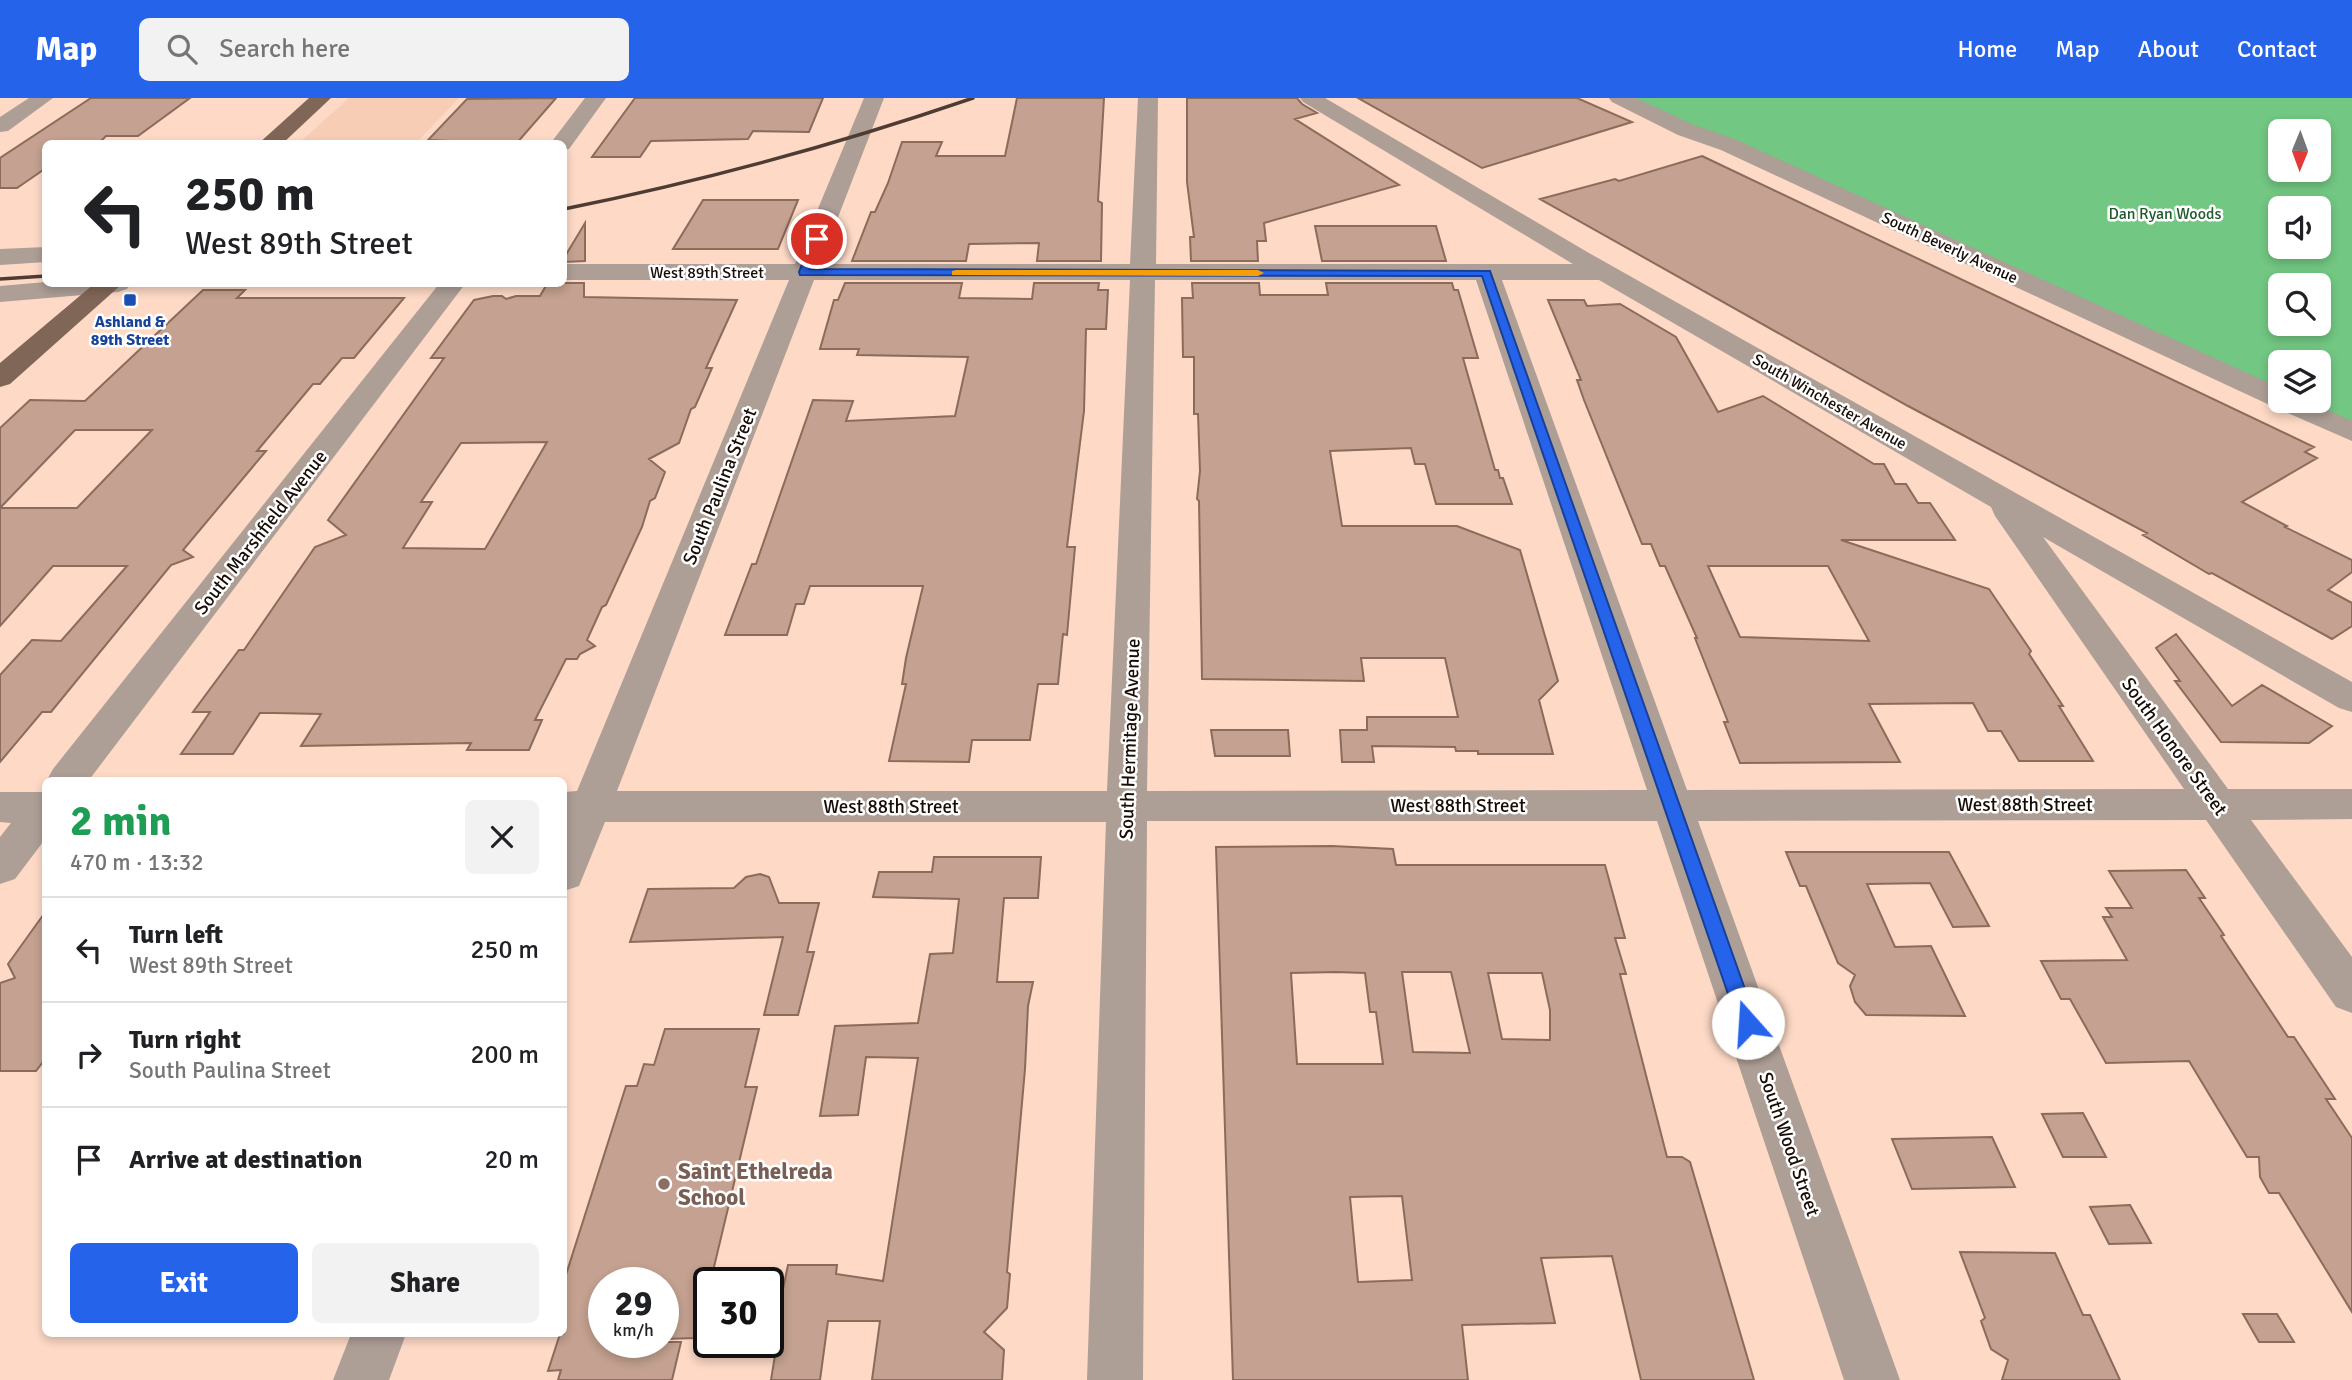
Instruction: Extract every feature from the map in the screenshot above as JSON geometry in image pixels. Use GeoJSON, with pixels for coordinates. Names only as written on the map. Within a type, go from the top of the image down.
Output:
{"type":"FeatureCollection","features":[{"type":"Feature","properties":{"kind":"main road"},"geometry":{"type":"LineString","coordinates":[[274,140],[321,98]]}},
{"type":"Feature","properties":{"kind":"main road"},"geometry":{"type":"LineString","coordinates":[[0,378],[105,287]]}},
{"type":"Feature","properties":{"kind":"street"},"geometry":{"type":"LineString","coordinates":[[0,126],[43,98]]}},
{"type":"Feature","properties":{"kind":"street"},"geometry":{"type":"LineString","coordinates":[[564,140],[596,98]]}},
{"type":"Feature","properties":{"kind":"street","name":"South Paulina Street"},"geometry":{"type":"LineString","coordinates":[[567,859],[577,807],[804,272],[874,98]]}},
{"type":"Feature","properties":{"kind":"street","name":"South Hermitage Avenue"},"geometry":{"type":"LineString","coordinates":[[1115,1380],[1127,805],[1145,273],[1148,98]]}},
{"type":"Feature","properties":{"kind":"street","name":"South Winchester Avenue"},"geometry":{"type":"LineString","coordinates":[[1310,98],[1998,499],[2352,699]]}},
{"type":"Feature","properties":{"kind":"street","name":"South Beverly Avenue"},"geometry":{"type":"LineString","coordinates":[[1619,98],[1686,130],[1730,145],[2268,394]]}},
{"type":"Feature","properties":{"kind":"street"},"geometry":{"type":"LineString","coordinates":[[0,257],[42,254]]}},
{"type":"Feature","properties":{"kind":"street","name":"West 89th Street"},"geometry":{"type":"LineString","coordinates":[[567,272],[1606,272]]}},
{"type":"Feature","properties":{"kind":"street","name":"South Wood Street"},"geometry":{"type":"LineString","coordinates":[[1487,273],[1872,1380]]}},
{"type":"Feature","properties":{"kind":"street"},"geometry":{"type":"LineString","coordinates":[[0,294],[76,287]]}},
{"type":"Feature","properties":{"kind":"street","name":"South Marshfield Avenue"},"geometry":{"type":"LineString","coordinates":[[69,777],[450,287]]}},
{"type":"Feature","properties":{"kind":"street","name":"South Beverly Avenue"},"geometry":{"type":"LineString","coordinates":[[2310,413],[2352,432]]}},
{"type":"Feature","properties":{"kind":"street","name":"South Honore Street"},"geometry":{"type":"LineString","coordinates":[[1998,499],[2352,993]]}},
{"type":"Feature","properties":{"kind":"street","name":"West 88th Street"},"geometry":{"type":"LineString","coordinates":[[577,807],[2352,804]]}},
{"type":"Feature","properties":{"kind":"street"},"geometry":{"type":"LineString","coordinates":[[0,807],[42,808]]}},
{"type":"Feature","properties":{"kind":"street"},"geometry":{"type":"LineString","coordinates":[[0,867],[42,813]]}},
{"type":"Feature","properties":{"kind":"street"},"geometry":{"type":"LineString","coordinates":[[361,1380],[378,1337]]}},
{"type":"Feature","properties":{"kind":"shaded area"},"geometry":{"type":"Polygon","coordinates":[[[349,98],[459,98],[419,140],[302,140],[349,98]]]}},
{"type":"Feature","properties":{"kind":"green space","name":"Dan Ryan Woods"},"geometry":{"type":"Polygon","coordinates":[[[1631,98],[2352,98],[2352,424],[2327,413],[2331,413],[2331,350],[2268,350],[2268,386],[1742,145],[1681,122],[1631,98]]]}},
{"type":"Feature","properties":{"kind":"building"},"geometry":{"type":"Polygon","coordinates":[[[91,98],[190,98],[138,136],[106,136],[102,140],[42,140],[42,171],[17,188],[0,188],[0,158],[91,98]]]}},
{"type":"Feature","properties":{"kind":"building"},"geometry":{"type":"Polygon","coordinates":[[[556,98],[519,140],[428,140],[467,99],[556,98]]]}},
{"type":"Feature","properties":{"kind":"building"},"geometry":{"type":"Polygon","coordinates":[[[635,98],[823,98],[809,132],[753,131],[748,139],[651,141],[640,157],[592,157],[635,98]]]}},
{"type":"Feature","properties":{"kind":"building"},"geometry":{"type":"Polygon","coordinates":[[[1017,98],[1104,98],[1098,201],[1102,203],[1101,261],[1037,261],[1039,243],[969,244],[966,261],[852,261],[871,212],[875,212],[888,183],[902,142],[942,142],[936,156],[1005,156],[1017,98]]]}},
{"type":"Feature","properties":{"kind":"building"},"geometry":{"type":"Polygon","coordinates":[[[1187,98],[1297,98],[1317,113],[1295,119],[1399,185],[1264,223],[1266,241],[1257,241],[1258,261],[1191,261],[1190,237],[1194,237],[1187,182],[1187,98]]]}},
{"type":"Feature","properties":{"kind":"building"},"geometry":{"type":"Polygon","coordinates":[[[1358,98],[1577,98],[1632,122],[1482,168],[1358,98]]]}},
{"type":"Feature","properties":{"kind":"building"},"geometry":{"type":"Polygon","coordinates":[[[1702,156],[2314,447],[2305,452],[2317,458],[2242,502],[2352,560],[2352,572],[2328,590],[2352,603],[2352,626],[2332,639],[2212,573],[2209,574],[2143,535],[2147,533],[1908,406],[1540,199],[1615,179],[1619,181],[1702,156]]]}},
{"type":"Feature","properties":{"kind":"building"},"geometry":{"type":"Polygon","coordinates":[[[703,200],[798,200],[778,249],[673,249],[703,200]]]}},
{"type":"Feature","properties":{"kind":"building"},"geometry":{"type":"Polygon","coordinates":[[[585,223],[585,261],[567,262],[567,253],[585,223]]]}},
{"type":"Feature","properties":{"kind":"building"},"geometry":{"type":"Polygon","coordinates":[[[1315,226],[1436,226],[1446,261],[1322,261],[1315,226]]]}},
{"type":"Feature","properties":{"kind":"building"},"geometry":{"type":"Polygon","coordinates":[[[567,283],[584,283],[584,297],[737,300],[706,368],[712,368],[695,407],[691,409],[679,443],[649,459],[665,472],[606,605],[602,607],[587,640],[595,646],[580,654],[577,659],[566,659],[535,720],[542,720],[529,750],[467,750],[471,743],[301,746],[321,714],[260,713],[233,754],[181,754],[210,712],[193,712],[239,650],[244,650],[315,547],[346,535],[328,520],[444,358],[431,358],[474,300],[493,296],[506,299],[516,296],[540,296],[545,287],[567,287],[567,283]],[[547,442],[461,443],[421,502],[432,502],[403,548],[485,549],[547,442]]]}},
{"type":"Feature","properties":{"kind":"building"},"geometry":{"type":"Polygon","coordinates":[[[845,283],[962,283],[959,298],[1032,299],[1034,283],[1099,283],[1098,290],[1108,290],[1106,329],[1086,329],[1084,411],[1067,547],[1075,547],[1067,635],[1063,634],[1058,684],[1038,684],[1030,740],[972,740],[969,762],[889,761],[906,684],[902,684],[906,658],[923,586],[810,586],[804,604],[796,604],[787,635],[725,635],[752,564],[756,564],[813,400],[853,401],[846,421],[955,416],[968,357],[857,355],[859,349],[820,349],[834,300],[838,300],[845,283]]]}},
{"type":"Feature","properties":{"kind":"building"},"geometry":{"type":"Polygon","coordinates":[[[1192,283],[1259,283],[1260,295],[1328,295],[1326,283],[1452,283],[1454,290],[1458,290],[1478,358],[1463,358],[1495,470],[1498,470],[1500,478],[1503,478],[1512,504],[1436,504],[1425,464],[1415,464],[1411,448],[1330,451],[1342,526],[1457,526],[1520,550],[1558,681],[1539,700],[1553,754],[1478,754],[1478,751],[1456,751],[1455,747],[1372,746],[1374,762],[1342,762],[1340,730],[1367,730],[1367,717],[1458,717],[1445,658],[1361,658],[1364,681],[1202,679],[1197,499],[1200,471],[1198,414],[1194,414],[1194,357],[1183,357],[1182,298],[1193,298],[1192,283]]]}},
{"type":"Feature","properties":{"kind":"building"},"geometry":{"type":"Polygon","coordinates":[[[203,290],[245,290],[237,298],[404,298],[354,358],[342,358],[320,384],[313,384],[257,451],[266,451],[183,550],[193,557],[171,565],[51,712],[42,712],[0,762],[0,675],[32,640],[61,641],[127,566],[53,566],[0,626],[0,508],[0,428],[30,400],[85,401],[203,290]],[[75,430],[0,508],[77,508],[152,430],[75,430]]]}},
{"type":"Feature","properties":{"kind":"building"},"geometry":{"type":"Polygon","coordinates":[[[1548,300],[1584,300],[1587,306],[1620,304],[1676,337],[1718,412],[1763,396],[1874,464],[1884,464],[1895,484],[1906,484],[1918,503],[1930,503],[1955,540],[1841,540],[1989,589],[2031,651],[2029,654],[2063,706],[2059,706],[2093,761],[2019,761],[2001,731],[1988,731],[1973,703],[1869,704],[1900,762],[1740,763],[1697,638],[1665,566],[1660,566],[1651,544],[1642,544],[1584,400],[1577,380],[1581,380],[1548,300]],[[1708,566],[1740,637],[1869,641],[1828,566],[1708,566]]]}},
{"type":"Feature","properties":{"kind":"building"},"geometry":{"type":"Polygon","coordinates":[[[2176,634],[2232,706],[2262,685],[2332,726],[2309,743],[2221,742],[2175,681],[2180,681],[2156,648],[2176,634]]]}},
{"type":"Feature","properties":{"kind":"building"},"geometry":{"type":"Polygon","coordinates":[[[1211,730],[1288,730],[1290,756],[1215,756],[1211,730]]]}},
{"type":"Feature","properties":{"kind":"building"},"geometry":{"type":"Polygon","coordinates":[[[1332,846],[1393,849],[1396,865],[1605,865],[1625,938],[1615,938],[1626,974],[1620,974],[1667,1157],[1682,1157],[1690,1162],[1754,1380],[1641,1380],[1612,1256],[1541,1258],[1555,1323],[1462,1325],[1468,1380],[1233,1380],[1216,847],[1332,846]],[[1402,972],[1413,1052],[1470,1053],[1451,972],[1402,972]],[[1291,973],[1297,1064],[1383,1064],[1376,1012],[1370,1012],[1365,973],[1291,973]],[[1488,973],[1502,1039],[1550,1040],[1550,1010],[1542,973],[1488,973]],[[1402,1196],[1350,1197],[1358,1282],[1412,1280],[1402,1196]]]}},
{"type":"Feature","properties":{"kind":"building"},"geometry":{"type":"Polygon","coordinates":[[[1786,852],[1949,852],[1989,926],[1953,927],[1930,883],[1867,884],[1895,947],[1931,946],[1965,1016],[1866,1015],[1855,1002],[1850,986],[1855,975],[1838,963],[1806,886],[1800,886],[1786,852]]]}},
{"type":"Feature","properties":{"kind":"building"},"geometry":{"type":"Polygon","coordinates":[[[934,857],[1041,857],[1038,898],[1004,898],[997,982],[1033,982],[1028,1006],[1007,1272],[1010,1274],[1007,1308],[984,1332],[1004,1350],[1002,1380],[872,1380],[880,1321],[828,1321],[820,1380],[771,1380],[775,1358],[784,1358],[784,1284],[788,1265],[837,1265],[836,1274],[883,1281],[918,1058],[866,1057],[858,1115],[820,1116],[835,1026],[918,1023],[930,954],[953,953],[959,899],[873,897],[879,872],[932,872],[934,857]]]}},
{"type":"Feature","properties":{"kind":"building"},"geometry":{"type":"Polygon","coordinates":[[[2186,870],[2205,898],[2199,898],[2224,935],[2221,936],[2288,1037],[2294,1037],[2335,1099],[2326,1099],[2352,1138],[2352,1312],[2279,1193],[2269,1193],[2260,1177],[2259,1157],[2247,1157],[2189,1061],[2106,1063],[2070,999],[2061,999],[2041,961],[2127,960],[2103,917],[2112,917],[2106,908],[2132,908],[2109,871],[2186,870]]]}},
{"type":"Feature","properties":{"kind":"building"},"geometry":{"type":"Polygon","coordinates":[[[760,874],[769,877],[779,903],[819,903],[807,952],[814,952],[798,1015],[764,1015],[783,937],[630,942],[648,889],[734,888],[746,877],[760,874]]]}},
{"type":"Feature","properties":{"kind":"building"},"geometry":{"type":"Polygon","coordinates":[[[42,917],[42,1063],[36,1071],[0,1071],[0,983],[15,978],[8,964],[42,917]]]}},
{"type":"Feature","properties":{"kind":"building","name":"Saint Ethelreda School"},"geometry":{"type":"Polygon","coordinates":[[[665,1029],[759,1029],[745,1087],[757,1087],[714,1267],[693,1267],[693,1338],[679,1339],[679,1267],[588,1267],[588,1358],[677,1358],[672,1380],[558,1380],[561,1370],[548,1371],[559,1337],[567,1337],[567,1272],[626,1086],[637,1086],[644,1064],[654,1065],[665,1029]]]}},
{"type":"Feature","properties":{"kind":"building"},"geometry":{"type":"Polygon","coordinates":[[[2083,1113],[2106,1157],[2063,1157],[2042,1114],[2083,1113]]]}},
{"type":"Feature","properties":{"kind":"building"},"geometry":{"type":"Polygon","coordinates":[[[1992,1137],[2015,1187],[1912,1189],[1892,1139],[1992,1137]]]}},
{"type":"Feature","properties":{"kind":"building"},"geometry":{"type":"Polygon","coordinates":[[[2130,1205],[2151,1243],[2109,1244],[2090,1207],[2130,1205]]]}},
{"type":"Feature","properties":{"kind":"building"},"geometry":{"type":"Polygon","coordinates":[[[1960,1252],[2055,1253],[2083,1315],[2090,1315],[2120,1380],[2002,1380],[2008,1360],[1991,1349],[1981,1321],[1985,1318],[1960,1252]]]}},
{"type":"Feature","properties":{"kind":"building"},"geometry":{"type":"Polygon","coordinates":[[[2243,1314],[2277,1314],[2294,1342],[2259,1342],[2243,1314]]]}},
{"type":"Feature","properties":{"kind":"railway"},"geometry":{"type":"LineString","coordinates":[[567,208],[770,160],[973,98]]}},
{"type":"Feature","properties":{"kind":"railway"},"geometry":{"type":"LineString","coordinates":[[0,279],[42,276]]}},
{"type":"Feature","properties":{"kind":"slow traffic"},"geometry":{"type":"LineString","coordinates":[[956,273],[1258,273]]}},
{"type":"Feature","properties":{"kind":"place","name":"Ashland & 89th Street"},"geometry":{"type":"Point","coordinates":[130,300]}},
{"type":"Feature","properties":{"kind":"place","name":"Saint Ethelreda School"},"geometry":{"type":"Point","coordinates":[664,1184]}},
{"type":"Feature","properties":{"kind":"route"},"geometry":{"type":"LineString","coordinates":[[817,239],[804,272],[1487,273],[1748,1023]]}}]}
